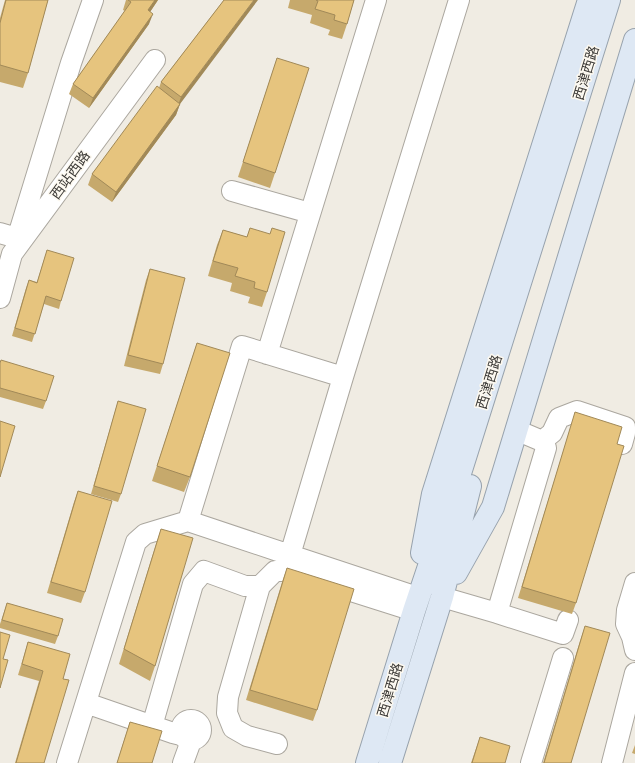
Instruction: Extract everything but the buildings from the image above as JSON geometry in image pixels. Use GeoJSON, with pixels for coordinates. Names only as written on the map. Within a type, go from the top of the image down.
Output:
{"type":"FeatureCollection","features":[{"type":"Feature","properties":{"kind":"main road"},"geometry":{"type":"LineString","coordinates":[[414,603],[433,494],[589,0]]}},
{"type":"Feature","properties":{"kind":"main road","name":"西津西路"},"geometry":{"type":"LineString","coordinates":[[368,763],[414,603],[456,486],[609,0]]}},
{"type":"Feature","properties":{"kind":"main road","name":"西津西路"},"geometry":{"type":"LineString","coordinates":[[390,763],[442,597],[468,493],[621,0]]}},
{"type":"Feature","properties":{"kind":"main road"},"geometry":{"type":"LineString","coordinates":[[442,597],[493,507],[635,40]]}},
{"type":"Feature","properties":{"kind":"street"},"geometry":{"type":"LineString","coordinates":[[10,242],[93,0]]}},
{"type":"Feature","properties":{"kind":"street"},"geometry":{"type":"LineString","coordinates":[[267,354],[376,0]]}},
{"type":"Feature","properties":{"kind":"street"},"geometry":{"type":"LineString","coordinates":[[290,555],[459,0]]}},
{"type":"Feature","properties":{"kind":"street","name":"西站西路"},"geometry":{"type":"LineString","coordinates":[[0,298],[10,242],[155,60]]}},
{"type":"Feature","properties":{"kind":"street"},"geometry":{"type":"LineString","coordinates":[[232,191],[310,213]]}},
{"type":"Feature","properties":{"kind":"street"},"geometry":{"type":"LineString","coordinates":[[188,521],[242,346],[343,378]]}},
{"type":"Feature","properties":{"kind":"street"},"geometry":{"type":"LineString","coordinates":[[542,441],[552,433],[560,418],[577,411],[625,427],[622,444]]}},
{"type":"Feature","properties":{"kind":"street"},"geometry":{"type":"LineString","coordinates":[[497,613],[546,448],[542,441],[516,430]]}},
{"type":"Feature","properties":{"kind":"street"},"geometry":{"type":"LineString","coordinates":[[67,763],[136,542],[145,534],[188,521],[290,555],[414,603]]}},
{"type":"Feature","properties":{"kind":"street"},"geometry":{"type":"LineString","coordinates":[[152,726],[193,584],[204,571],[245,586],[260,586]]}},
{"type":"Feature","properties":{"kind":"street"},"geometry":{"type":"LineString","coordinates":[[277,744],[248,736],[234,728],[227,713],[228,697],[260,586],[275,571],[288,571],[414,603]]}},
{"type":"Feature","properties":{"kind":"street"},"geometry":{"type":"LineString","coordinates":[[635,583],[627,610],[626,624],[632,637],[635,650]]}},
{"type":"Feature","properties":{"kind":"street"},"geometry":{"type":"LineString","coordinates":[[442,597],[563,634],[568,620]]}},
{"type":"Feature","properties":{"kind":"street"},"geometry":{"type":"LineString","coordinates":[[531,763],[563,658]]}},
{"type":"Feature","properties":{"kind":"street"},"geometry":{"type":"LineString","coordinates":[[612,763],[635,673]]}},
{"type":"Feature","properties":{"kind":"street"},"geometry":{"type":"LineString","coordinates":[[86,703],[186,738],[183,763]]}}]}
